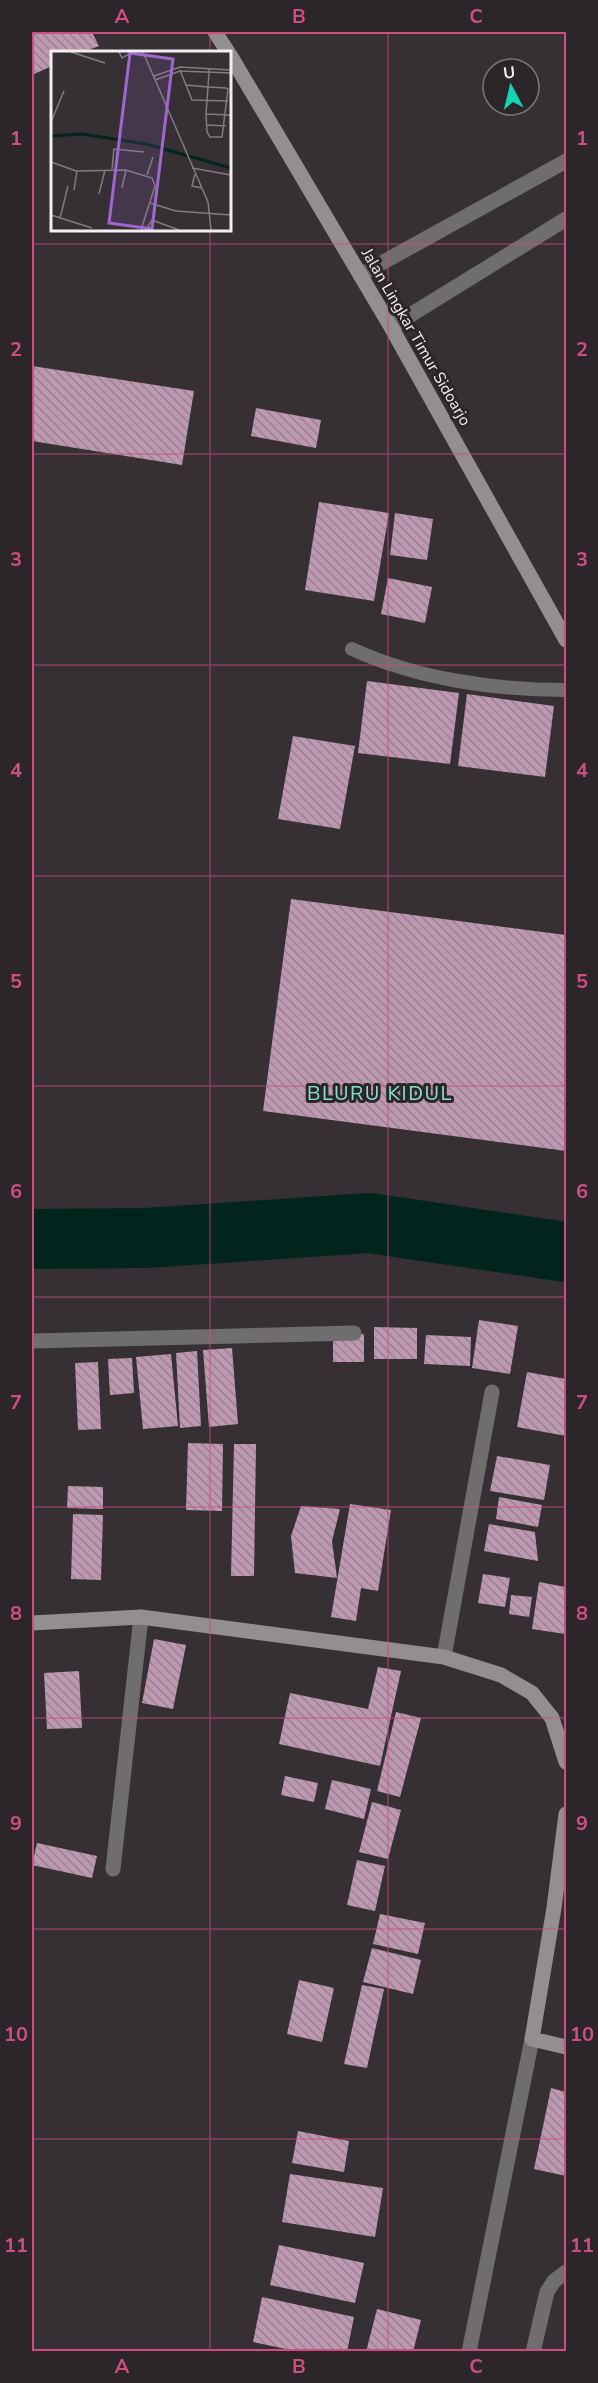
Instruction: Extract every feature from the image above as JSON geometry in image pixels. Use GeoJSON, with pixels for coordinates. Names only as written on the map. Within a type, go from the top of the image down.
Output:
{"type":"FeatureCollection","features":[{"type":"Feature","properties":{"kind":"street","name":"Jalan Lingkar Timur Sidoarjo"},"geometry":{"type":"LineString","coordinates":[[215,32],[227,51]]}},
{"type":"Feature","properties":{"kind":"street","name":"Jalan Lingkar Timur Sidoarjo"},"geometry":{"type":"LineString","coordinates":[[231,57],[391,327],[567,640]]}},
{"type":"Feature","properties":{"kind":"street"},"geometry":{"type":"LineString","coordinates":[[360,275],[567,160]]}},
{"type":"Feature","properties":{"kind":"street"},"geometry":{"type":"LineString","coordinates":[[391,327],[567,219]]}},
{"type":"Feature","properties":{"kind":"street"},"geometry":{"type":"LineString","coordinates":[[32,1341],[354,1333]]}},
{"type":"Feature","properties":{"kind":"street"},"geometry":{"type":"LineString","coordinates":[[444,1657],[492,1392]]}},
{"type":"Feature","properties":{"kind":"street"},"geometry":{"type":"LineString","coordinates":[[113,1869],[141,1617]]}},
{"type":"Feature","properties":{"kind":"street"},"geometry":{"type":"LineString","coordinates":[[32,1623],[141,1617],[444,1657],[501,1675],[532,1694],[552,1718],[567,1762]]}},
{"type":"Feature","properties":{"kind":"street"},"geometry":{"type":"LineString","coordinates":[[469,2352],[532,2039],[567,1814]]}},
{"type":"Feature","properties":{"kind":"street"},"geometry":{"type":"LineString","coordinates":[[532,2039],[567,2047]]}},
{"type":"Feature","properties":{"kind":"street"},"geometry":{"type":"LineString","coordinates":[[532,2352],[547,2292],[554,2281],[567,2272]]}},
{"type":"Feature","properties":{"kind":"lane"},"geometry":{"type":"LineString","coordinates":[[352,650],[381,663],[464,682],[567,690]]}},
{"type":"Feature","properties":{"kind":"building"},"geometry":{"type":"Polygon","coordinates":[[[32,32],[92,32],[99,46],[86,51],[51,51],[51,66],[32,75],[32,32]]]}},
{"type":"Feature","properties":{"kind":"building"},"geometry":{"type":"Polygon","coordinates":[[[32,366],[194,391],[182,465],[32,441],[32,366]]]}},
{"type":"Feature","properties":{"kind":"building"},"geometry":{"type":"Polygon","coordinates":[[[256,408],[321,420],[316,448],[251,436],[256,408]]]}},
{"type":"Feature","properties":{"kind":"building"},"geometry":{"type":"Polygon","coordinates":[[[319,502],[389,513],[374,601],[305,590],[319,502]]]}},
{"type":"Feature","properties":{"kind":"building"},"geometry":{"type":"Polygon","coordinates":[[[395,513],[433,519],[427,560],[390,555],[395,513]]]}},
{"type":"Feature","properties":{"kind":"building"},"geometry":{"type":"Polygon","coordinates":[[[388,578],[432,587],[425,623],[381,614],[388,578]]]}},
{"type":"Feature","properties":{"kind":"building"},"geometry":{"type":"Polygon","coordinates":[[[367,681],[459,693],[450,764],[358,753],[367,681]]]}},
{"type":"Feature","properties":{"kind":"building"},"geometry":{"type":"Polygon","coordinates":[[[467,694],[554,706],[545,777],[458,766],[467,694]]]}},
{"type":"Feature","properties":{"kind":"building"},"geometry":{"type":"Polygon","coordinates":[[[293,736],[355,746],[340,829],[278,819],[293,736]]]}},
{"type":"Feature","properties":{"kind":"building"},"geometry":{"type":"Polygon","coordinates":[[[291,899],[566,935],[566,1151],[263,1111],[291,899]]]}},
{"type":"Feature","properties":{"kind":"building"},"geometry":{"type":"Polygon","coordinates":[[[479,1320],[518,1326],[510,1374],[472,1368],[479,1320]]]}},
{"type":"Feature","properties":{"kind":"building"},"geometry":{"type":"Polygon","coordinates":[[[374,1327],[417,1328],[417,1359],[374,1359],[374,1327]]]}},
{"type":"Feature","properties":{"kind":"building"},"geometry":{"type":"Polygon","coordinates":[[[333,1334],[364,1334],[364,1362],[333,1362],[333,1334]]]}},
{"type":"Feature","properties":{"kind":"building"},"geometry":{"type":"Polygon","coordinates":[[[426,1335],[471,1337],[470,1366],[424,1364],[426,1335]]]}},
{"type":"Feature","properties":{"kind":"building"},"geometry":{"type":"Polygon","coordinates":[[[232,1348],[238,1424],[209,1427],[203,1350],[232,1348]]]}},
{"type":"Feature","properties":{"kind":"building"},"geometry":{"type":"Polygon","coordinates":[[[197,1351],[201,1426],[180,1428],[176,1353],[197,1351]]]}},
{"type":"Feature","properties":{"kind":"building"},"geometry":{"type":"Polygon","coordinates":[[[171,1354],[178,1426],[143,1429],[136,1357],[171,1354]]]}},
{"type":"Feature","properties":{"kind":"building"},"geometry":{"type":"Polygon","coordinates":[[[132,1358],[134,1393],[110,1395],[108,1359],[132,1358]]]}},
{"type":"Feature","properties":{"kind":"building"},"geometry":{"type":"Polygon","coordinates":[[[98,1362],[101,1429],[78,1430],[75,1363],[98,1362]]]}},
{"type":"Feature","properties":{"kind":"building"},"geometry":{"type":"Polygon","coordinates":[[[527,1372],[566,1379],[566,1436],[517,1427],[527,1372]]]}},
{"type":"Feature","properties":{"kind":"building"},"geometry":{"type":"Polygon","coordinates":[[[188,1443],[223,1444],[222,1511],[186,1510],[188,1443]]]}},
{"type":"Feature","properties":{"kind":"building"},"geometry":{"type":"Polygon","coordinates":[[[234,1444],[256,1444],[254,1576],[231,1576],[234,1444]]]}},
{"type":"Feature","properties":{"kind":"building"},"geometry":{"type":"Polygon","coordinates":[[[497,1456],[550,1465],[544,1500],[490,1491],[497,1456]]]}},
{"type":"Feature","properties":{"kind":"building"},"geometry":{"type":"Polygon","coordinates":[[[68,1486],[103,1487],[103,1509],[67,1508],[68,1486]]]}},
{"type":"Feature","properties":{"kind":"building"},"geometry":{"type":"Polygon","coordinates":[[[499,1497],[542,1505],[538,1527],[496,1519],[499,1497]]]}},
{"type":"Feature","properties":{"kind":"building"},"geometry":{"type":"Polygon","coordinates":[[[350,1504],[391,1510],[378,1591],[361,1588],[356,1621],[331,1617],[350,1504]]]}},
{"type":"Feature","properties":{"kind":"building"},"geometry":{"type":"Polygon","coordinates":[[[301,1506],[340,1509],[332,1541],[337,1578],[295,1573],[291,1536],[301,1506]]]}},
{"type":"Feature","properties":{"kind":"building"},"geometry":{"type":"Polygon","coordinates":[[[73,1514],[103,1515],[101,1580],[71,1579],[73,1514]]]}},
{"type":"Feature","properties":{"kind":"building"},"geometry":{"type":"Polygon","coordinates":[[[489,1524],[535,1532],[538,1561],[484,1551],[489,1524]]]}},
{"type":"Feature","properties":{"kind":"building"},"geometry":{"type":"Polygon","coordinates":[[[483,1574],[510,1578],[505,1607],[478,1603],[483,1574]]]}},
{"type":"Feature","properties":{"kind":"building"},"geometry":{"type":"Polygon","coordinates":[[[539,1582],[566,1587],[565,1634],[532,1629],[539,1582]]]}},
{"type":"Feature","properties":{"kind":"building"},"geometry":{"type":"Polygon","coordinates":[[[511,1595],[532,1597],[529,1617],[509,1614],[511,1595]]]}},
{"type":"Feature","properties":{"kind":"building"},"geometry":{"type":"Polygon","coordinates":[[[154,1639],[186,1645],[173,1709],[142,1703],[154,1639]]]}},
{"type":"Feature","properties":{"kind":"building"},"geometry":{"type":"Polygon","coordinates":[[[378,1667],[401,1671],[380,1766],[279,1744],[290,1693],[368,1709],[378,1667]]]}},
{"type":"Feature","properties":{"kind":"building"},"geometry":{"type":"Polygon","coordinates":[[[79,1671],[82,1728],[47,1729],[44,1673],[79,1671]]]}},
{"type":"Feature","properties":{"kind":"building"},"geometry":{"type":"Polygon","coordinates":[[[396,1712],[421,1718],[400,1797],[377,1791],[396,1712]]]}},
{"type":"Feature","properties":{"kind":"building"},"geometry":{"type":"Polygon","coordinates":[[[285,1776],[318,1783],[314,1802],[281,1795],[285,1776]]]}},
{"type":"Feature","properties":{"kind":"building"},"geometry":{"type":"Polygon","coordinates":[[[332,1780],[371,1789],[364,1819],[325,1809],[332,1780]]]}},
{"type":"Feature","properties":{"kind":"building"},"geometry":{"type":"Polygon","coordinates":[[[372,1802],[401,1810],[388,1859],[359,1852],[372,1802]]]}},
{"type":"Feature","properties":{"kind":"building"},"geometry":{"type":"Polygon","coordinates":[[[37,1843],[97,1856],[92,1878],[32,1865],[37,1843]]]}},
{"type":"Feature","properties":{"kind":"building"},"geometry":{"type":"Polygon","coordinates":[[[357,1860],[385,1866],[375,1911],[347,1905],[357,1860]]]}},
{"type":"Feature","properties":{"kind":"building"},"geometry":{"type":"Polygon","coordinates":[[[380,1914],[425,1923],[418,1954],[373,1944],[380,1914]]]}},
{"type":"Feature","properties":{"kind":"building"},"geometry":{"type":"Polygon","coordinates":[[[372,1948],[421,1960],[413,1994],[363,1982],[372,1948]]]}},
{"type":"Feature","properties":{"kind":"building"},"geometry":{"type":"Polygon","coordinates":[[[299,1980],[334,1988],[322,2042],[287,2034],[299,1980]]]}},
{"type":"Feature","properties":{"kind":"building"},"geometry":{"type":"Polygon","coordinates":[[[362,1985],[384,1989],[367,2068],[344,2064],[362,1985]]]}},
{"type":"Feature","properties":{"kind":"building"},"geometry":{"type":"Polygon","coordinates":[[[551,2088],[566,2092],[566,2176],[534,2169],[551,2088]]]}},
{"type":"Feature","properties":{"kind":"building"},"geometry":{"type":"Polygon","coordinates":[[[298,2131],[349,2141],[344,2172],[292,2163],[298,2131]]]}},
{"type":"Feature","properties":{"kind":"building"},"geometry":{"type":"Polygon","coordinates":[[[290,2174],[383,2188],[375,2237],[282,2222],[290,2174]]]}},
{"type":"Feature","properties":{"kind":"building"},"geometry":{"type":"Polygon","coordinates":[[[279,2245],[364,2263],[355,2303],[270,2285],[279,2245]]]}},
{"type":"Feature","properties":{"kind":"building"},"geometry":{"type":"Polygon","coordinates":[[[262,2297],[354,2317],[347,2352],[300,2352],[253,2342],[262,2297]]]}},
{"type":"Feature","properties":{"kind":"building"},"geometry":{"type":"Polygon","coordinates":[[[377,2309],[421,2320],[413,2352],[366,2352],[377,2309]]]}},
{"type":"Feature","properties":{"kind":"waterway"},"geometry":{"type":"LineString","coordinates":[[32,1239],[146,1238],[369,1223],[566,1252]]}},
{"type":"Feature","properties":{"kind":"district","name":"BLURU KIDUL"},"geometry":{"type":"Point","coordinates":[380,1093]}}]}
